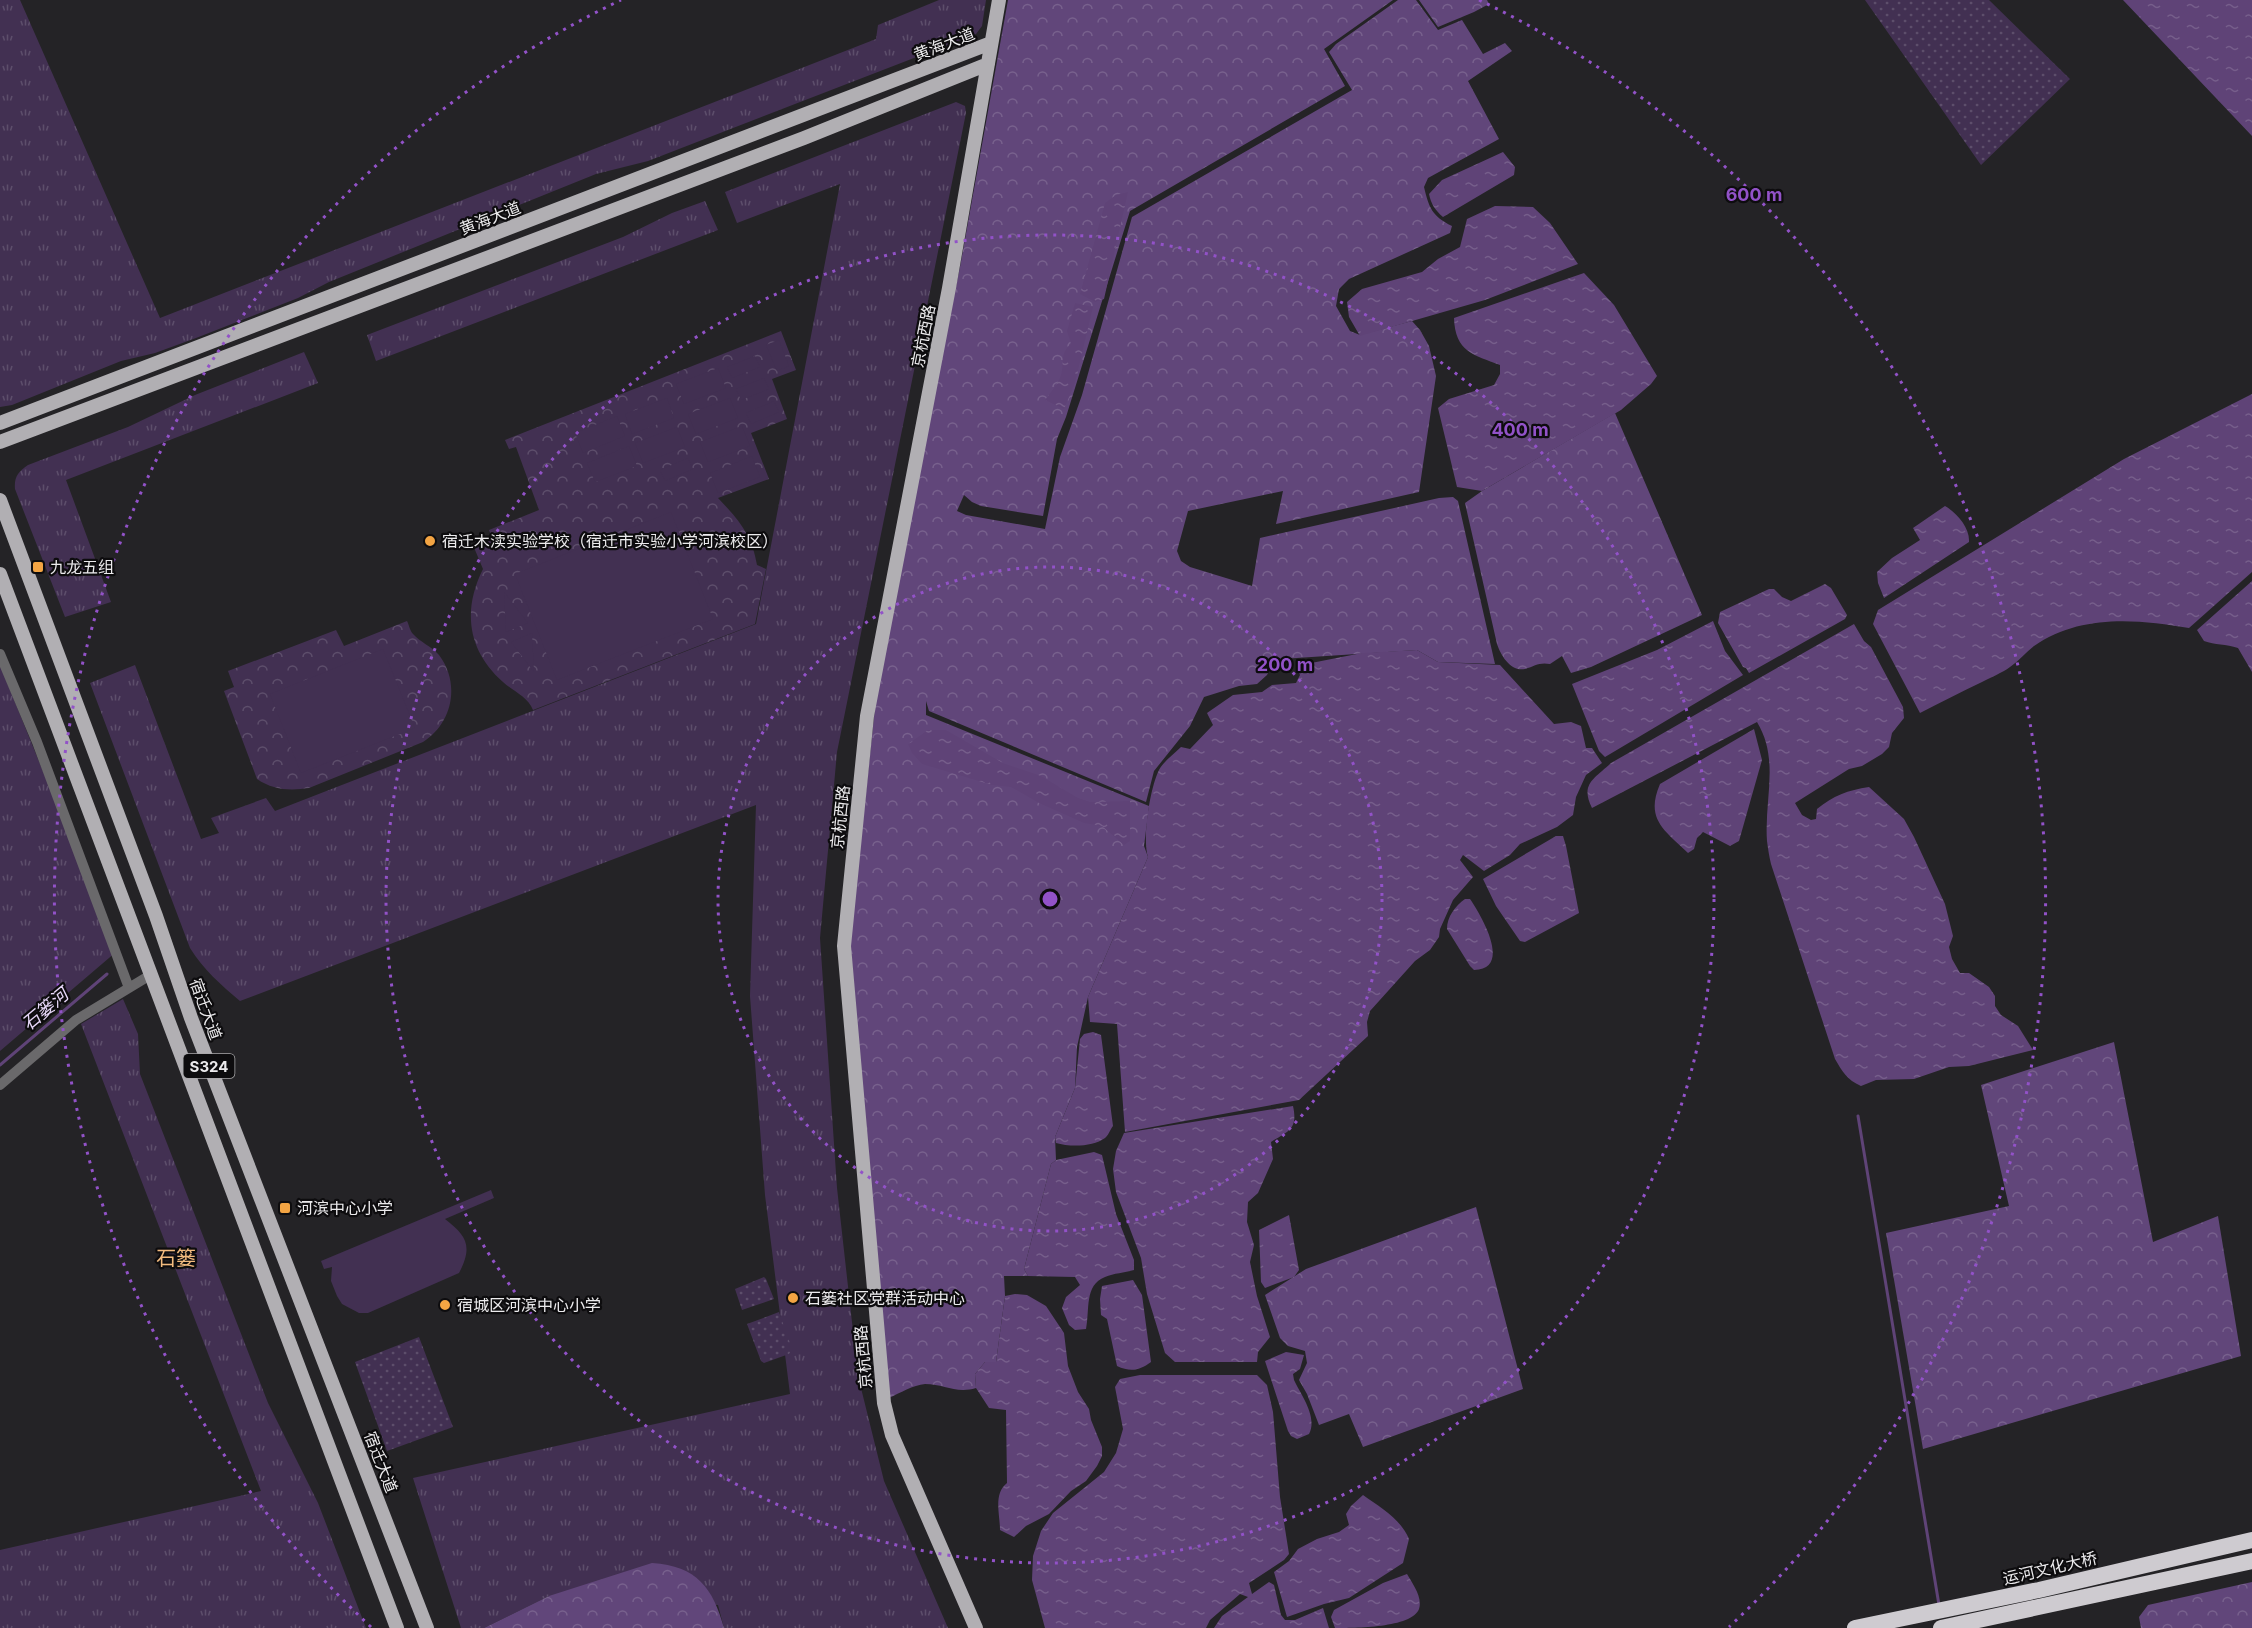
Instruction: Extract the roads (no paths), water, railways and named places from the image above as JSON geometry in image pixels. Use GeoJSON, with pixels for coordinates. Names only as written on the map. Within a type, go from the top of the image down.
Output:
{"type":"FeatureCollection","features":[{"type":"Feature","properties":{"kind":"highway","name":"运河文化大桥"},"geometry":{"type":"LineString","coordinates":[[1855,1628],[2039,1590],[2252,1540]]}},
{"type":"Feature","properties":{"kind":"highway"},"geometry":{"type":"LineString","coordinates":[[1941,1628],[2252,1561]]}},
{"type":"Feature","properties":{"kind":"main road","name":"京杭西路"},"geometry":{"type":"LineString","coordinates":[[976,1628],[892,1436],[884,1403],[844,946],[867,716],[949,288],[999,0]]}},
{"type":"Feature","properties":{"kind":"main road","name":"黄海大道"},"geometry":{"type":"LineString","coordinates":[[0,423],[798,119],[991,43]]}},
{"type":"Feature","properties":{"kind":"main road"},"geometry":{"type":"LineString","coordinates":[[0,442],[804,138],[988,64]]}},
{"type":"Feature","properties":{"kind":"main road","name":"宿迁大道"},"geometry":{"type":"LineString","coordinates":[[0,500],[147,891],[195,1029],[428,1628]]}},
{"type":"Feature","properties":{"kind":"main road","name":"S324"},"geometry":{"type":"LineString","coordinates":[[0,574],[397,1628]]}},
{"type":"Feature","properties":{"kind":"street"},"geometry":{"type":"LineString","coordinates":[[0,654],[4,675],[37,742],[129,988]]}},
{"type":"Feature","properties":{"kind":"street"},"geometry":{"type":"LineString","coordinates":[[0,1085],[76,1020],[152,974]]}},
{"type":"Feature","properties":{"kind":"water"},"geometry":{"type":"Polygon","coordinates":[[[2123,0],[2252,0],[2252,136],[2123,0]]]}},
{"type":"Feature","properties":{"kind":"water"},"geometry":{"type":"Polygon","coordinates":[[[1503,152],[1515,167],[1514,175],[1443,217],[1438,212],[1429,194],[1442,180],[1503,152]]]}},
{"type":"Feature","properties":{"kind":"water"},"geometry":{"type":"Polygon","coordinates":[[[1128,192],[1104,299],[1095,302],[1080,294],[1105,203],[1116,195],[1128,192]]]}},
{"type":"Feature","properties":{"kind":"water"},"geometry":{"type":"Polygon","coordinates":[[[1495,206],[1533,207],[1550,223],[1578,264],[1485,300],[1360,336],[1349,317],[1347,302],[1362,289],[1422,272],[1438,259],[1460,247],[1467,219],[1495,206]]]}},
{"type":"Feature","properties":{"kind":"water"},"geometry":{"type":"Polygon","coordinates":[[[1584,273],[1614,305],[1657,376],[1621,410],[1482,491],[1457,487],[1438,408],[1449,399],[1494,385],[1500,374],[1500,365],[1474,355],[1462,345],[1455,329],[1454,318],[1584,273]]]}},
{"type":"Feature","properties":{"kind":"water"},"geometry":{"type":"Polygon","coordinates":[[[1075,303],[1093,307],[1075,383],[1064,409],[1045,400],[1060,378],[1065,351],[1071,344],[1067,331],[1075,303]]]}},
{"type":"Feature","properties":{"kind":"water"},"geometry":{"type":"Polygon","coordinates":[[[2252,394],[2252,572],[2189,628],[2129,621],[2070,628],[2034,646],[2004,671],[1920,713],[1873,624],[1878,610],[2124,459],[2252,394]]]}},
{"type":"Feature","properties":{"kind":"water"},"geometry":{"type":"Polygon","coordinates":[[[1945,506],[1962,521],[1969,542],[1884,598],[1878,583],[1877,572],[1892,558],[1920,540],[1913,528],[1945,506]]]}},
{"type":"Feature","properties":{"kind":"water"},"geometry":{"type":"Polygon","coordinates":[[[2252,581],[2252,672],[2238,648],[2204,641],[2197,630],[2252,581]]]}},
{"type":"Feature","properties":{"kind":"water"},"geometry":{"type":"Polygon","coordinates":[[[1825,584],[1831,588],[1847,615],[1845,619],[1749,673],[1743,667],[1718,623],[1720,612],[1769,589],[1774,589],[1782,597],[1791,601],[1825,584]]]}},
{"type":"Feature","properties":{"kind":"water"},"geometry":{"type":"Polygon","coordinates":[[[1713,621],[1725,651],[1743,675],[1605,757],[1599,751],[1572,684],[1657,650],[1713,621]]]}},
{"type":"Feature","properties":{"kind":"water"},"geometry":{"type":"Polygon","coordinates":[[[1854,624],[1864,641],[1871,647],[1903,707],[1904,718],[1892,733],[1889,747],[1882,754],[1862,766],[1849,769],[1795,803],[1802,815],[1811,820],[1816,819],[1817,809],[1829,800],[1869,787],[1904,819],[1945,904],[1953,936],[1949,947],[1952,959],[1960,973],[1969,973],[1989,987],[1995,996],[1995,1006],[2001,1015],[2018,1026],[2033,1050],[1969,1066],[1949,1067],[1914,1079],[1876,1080],[1861,1086],[1845,1075],[1835,1059],[1771,864],[1767,841],[1770,780],[1768,751],[1757,722],[1592,808],[1588,787],[1594,778],[1611,763],[1854,624]]]}},
{"type":"Feature","properties":{"kind":"water"},"geometry":{"type":"Polygon","coordinates":[[[1417,650],[1438,662],[1500,665],[1554,724],[1571,722],[1581,726],[1586,748],[1592,748],[1602,763],[1586,775],[1576,797],[1573,815],[1557,827],[1520,844],[1510,855],[1484,871],[1463,855],[1460,860],[1473,877],[1453,900],[1440,929],[1439,937],[1430,950],[1415,961],[1370,1011],[1367,1022],[1368,1036],[1299,1100],[1125,1132],[1117,1024],[1090,1022],[1088,997],[1148,857],[1146,838],[1148,814],[1156,778],[1161,767],[1181,747],[1190,749],[1213,725],[1207,713],[1233,695],[1262,692],[1272,685],[1296,683],[1300,675],[1296,666],[1362,653],[1417,650]]]}},
{"type":"Feature","properties":{"kind":"water"},"geometry":{"type":"Polygon","coordinates":[[[1754,729],[1762,760],[1739,841],[1730,846],[1703,832],[1697,838],[1694,849],[1688,853],[1659,823],[1655,806],[1660,784],[1754,729]]]}},
{"type":"Feature","properties":{"kind":"water"},"geometry":{"type":"Polygon","coordinates":[[[928,730],[946,730],[1003,763],[1041,776],[1078,798],[1090,802],[1130,801],[1130,841],[1124,845],[1102,826],[1084,823],[1039,803],[1011,787],[992,785],[922,764],[912,753],[908,744],[928,730]]]}},
{"type":"Feature","properties":{"kind":"water"},"geometry":{"type":"Polygon","coordinates":[[[1556,836],[1563,836],[1566,846],[1579,913],[1525,942],[1520,941],[1496,906],[1483,879],[1556,836]]]}},
{"type":"Feature","properties":{"kind":"water"},"geometry":{"type":"Polygon","coordinates":[[[1465,899],[1470,899],[1481,917],[1493,951],[1491,961],[1485,967],[1474,970],[1447,929],[1452,912],[1465,899]]]}},
{"type":"Feature","properties":{"kind":"water"},"geometry":{"type":"Polygon","coordinates":[[[1093,1032],[1101,1035],[1113,1126],[1106,1137],[1088,1145],[1074,1146],[1056,1143],[1055,1137],[1075,1088],[1080,1039],[1084,1034],[1093,1032]]]}},
{"type":"Feature","properties":{"kind":"water"},"geometry":{"type":"Polygon","coordinates":[[[1293,1106],[1293,1125],[1287,1132],[1271,1142],[1273,1159],[1258,1193],[1248,1202],[1247,1222],[1254,1245],[1250,1262],[1257,1296],[1270,1337],[1258,1352],[1257,1362],[1175,1362],[1165,1353],[1147,1294],[1141,1258],[1116,1192],[1113,1169],[1116,1151],[1124,1133],[1293,1106]]]}},
{"type":"Feature","properties":{"kind":"water"},"geometry":{"type":"Polygon","coordinates":[[[1094,1152],[1102,1155],[1116,1214],[1134,1260],[1134,1270],[1108,1276],[1098,1281],[1089,1299],[1086,1329],[1075,1330],[1069,1325],[1062,1308],[1066,1297],[1080,1285],[1075,1277],[1028,1276],[1024,1269],[1051,1164],[1056,1160],[1094,1152]]]}},
{"type":"Feature","properties":{"kind":"water"},"geometry":{"type":"Polygon","coordinates":[[[1289,1215],[1299,1270],[1294,1277],[1265,1288],[1261,1282],[1259,1230],[1289,1215]]]}},
{"type":"Feature","properties":{"kind":"water"},"geometry":{"type":"Polygon","coordinates":[[[1133,1280],[1142,1295],[1151,1362],[1138,1369],[1130,1370],[1117,1366],[1107,1319],[1101,1315],[1100,1299],[1102,1286],[1133,1280]]]}},
{"type":"Feature","properties":{"kind":"water"},"geometry":{"type":"Polygon","coordinates":[[[1027,1295],[1046,1306],[1064,1333],[1068,1366],[1078,1392],[1089,1409],[1102,1447],[1102,1456],[1086,1481],[1071,1491],[1049,1514],[1026,1526],[1014,1537],[1000,1530],[999,1498],[1007,1483],[1006,1410],[989,1408],[976,1388],[975,1374],[985,1362],[996,1362],[1005,1296],[1027,1295]]]}},
{"type":"Feature","properties":{"kind":"water"},"geometry":{"type":"Polygon","coordinates":[[[1286,1352],[1304,1355],[1300,1369],[1293,1374],[1310,1413],[1311,1427],[1309,1434],[1297,1439],[1288,1431],[1265,1361],[1286,1352]]]}},
{"type":"Feature","properties":{"kind":"water"},"geometry":{"type":"Polygon","coordinates":[[[1140,1375],[1257,1375],[1267,1385],[1273,1412],[1280,1497],[1289,1554],[1284,1560],[1249,1583],[1252,1594],[1269,1582],[1274,1585],[1281,1615],[1285,1620],[1295,1620],[1323,1608],[1329,1628],[1214,1628],[1222,1616],[1248,1597],[1240,1594],[1210,1620],[1206,1628],[1045,1628],[1032,1580],[1033,1556],[1041,1531],[1053,1513],[1104,1472],[1116,1453],[1123,1429],[1115,1387],[1120,1379],[1140,1375]]]}},
{"type":"Feature","properties":{"kind":"water"},"geometry":{"type":"Polygon","coordinates":[[[1363,1495],[1401,1525],[1409,1539],[1403,1563],[1349,1598],[1287,1617],[1274,1572],[1289,1561],[1298,1549],[1317,1539],[1339,1532],[1349,1525],[1346,1514],[1363,1495]]]}},
{"type":"Feature","properties":{"kind":"water"},"geometry":{"type":"Polygon","coordinates":[[[1407,1574],[1420,1600],[1419,1609],[1414,1615],[1406,1620],[1382,1626],[1335,1628],[1331,1617],[1334,1610],[1383,1583],[1407,1574]]]}},
{"type":"Feature","properties":{"kind":"waterway","name":"石篓河"},"geometry":{"type":"LineString","coordinates":[[0,1065],[107,974]]}},
{"type":"Feature","properties":{"kind":"waterway"},"geometry":{"type":"LineString","coordinates":[[1858,1116],[1939,1605]]}},
{"type":"Feature","properties":{"kind":"place","name":"宿迁木渎实验学校（宿迁市实验小学河滨校区）"},"geometry":{"type":"Point","coordinates":[430,541]}},
{"type":"Feature","properties":{"kind":"place","name":"九龙五组"},"geometry":{"type":"Point","coordinates":[38,567]}},
{"type":"Feature","properties":{"kind":"place","name":"河滨中心小学"},"geometry":{"type":"Point","coordinates":[285,1208]}},
{"type":"Feature","properties":{"kind":"place","name":"石篓社区党群活动中心"},"geometry":{"type":"Point","coordinates":[793,1298]}},
{"type":"Feature","properties":{"kind":"place","name":"宿城区河滨中心小学"},"geometry":{"type":"Point","coordinates":[445,1305]}},
{"type":"Feature","properties":{"kind":"district","name":"石篓"},"geometry":{"type":"Point","coordinates":[176,1258]}}]}
